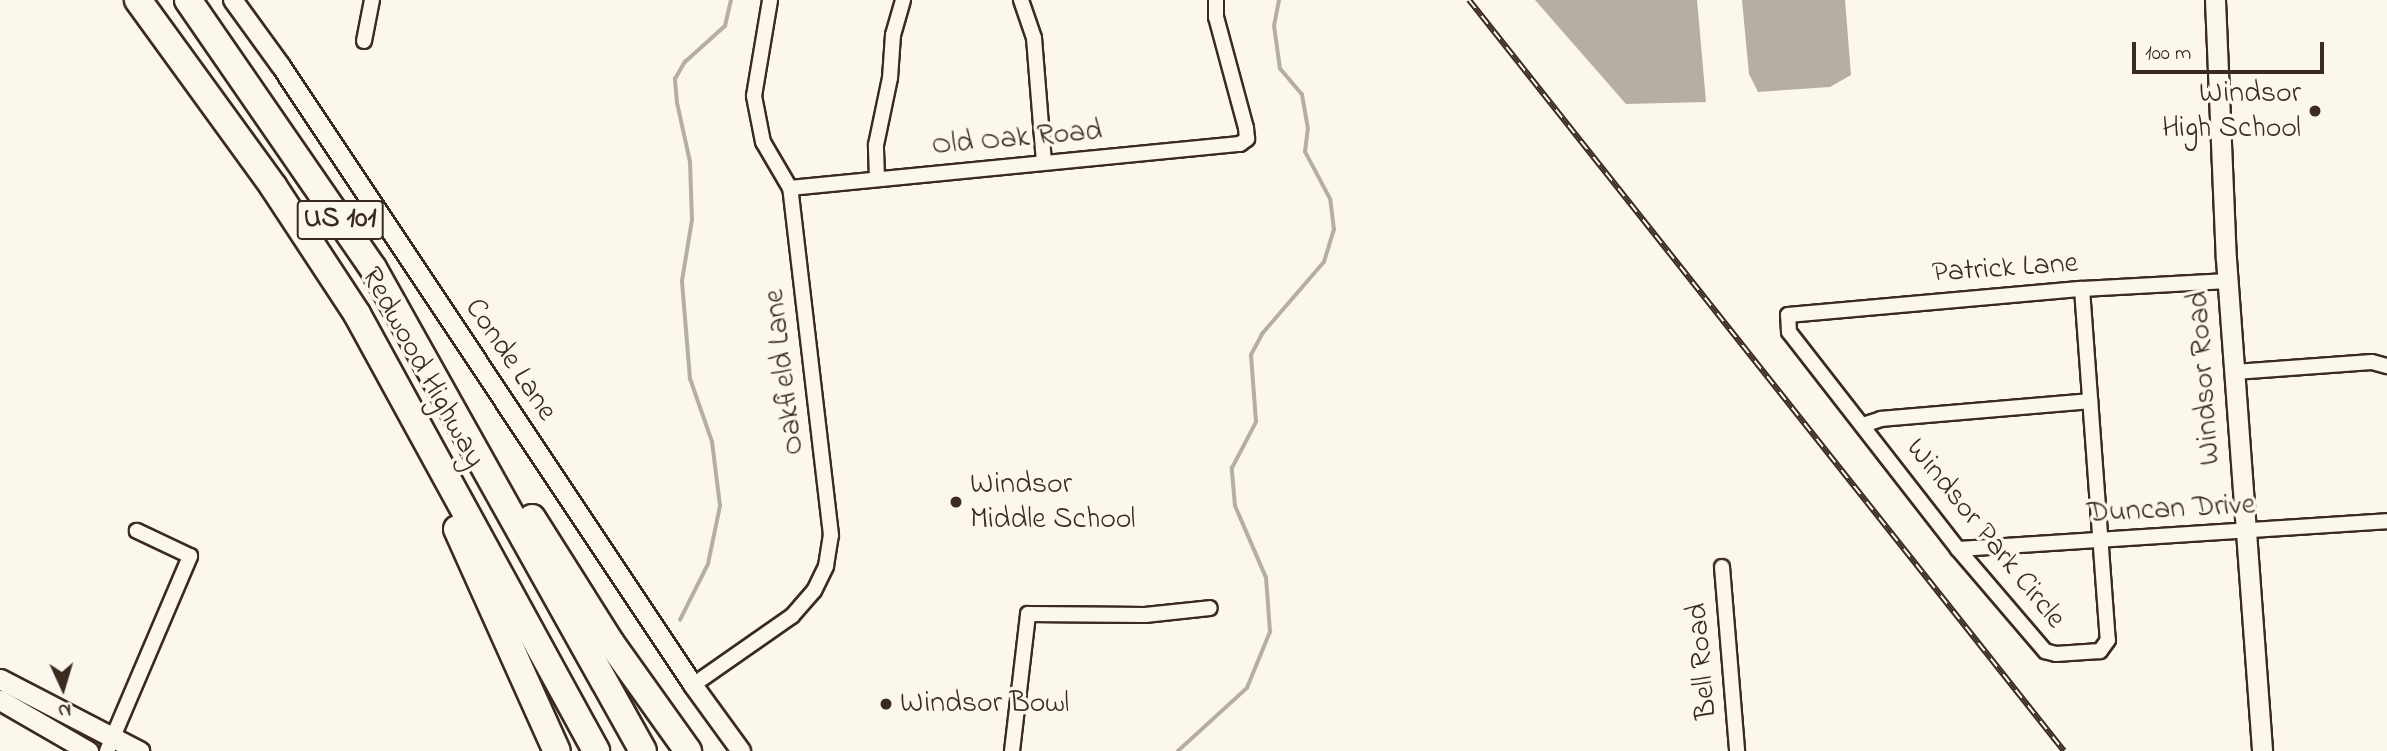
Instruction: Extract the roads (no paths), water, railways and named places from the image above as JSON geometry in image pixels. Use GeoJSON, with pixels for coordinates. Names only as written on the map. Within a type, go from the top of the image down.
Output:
{"type":"FeatureCollection","features":[{"type":"Feature","properties":{"kind":"highway","name":"Redwood Highway"},"geometry":{"type":"LineString","coordinates":[[138,0],[273,186],[357,314],[596,751]]}},
{"type":"Feature","properties":{"kind":"highway","name":"Redwood Highway"},"geometry":{"type":"LineString","coordinates":[[188,0],[373,268],[643,751]]}},
{"type":"Feature","properties":{"kind":"highway"},"geometry":{"type":"LineString","coordinates":[[407,326],[611,643],[688,751]]}},
{"type":"Feature","properties":{"kind":"highway"},"geometry":{"type":"LineString","coordinates":[[376,349],[557,751]]}},
{"type":"Feature","properties":{"kind":"main road","name":"Windsor Road"},"geometry":{"type":"LineString","coordinates":[[2215,0],[2228,281],[2262,751]]}},
{"type":"Feature","properties":{"kind":"main road"},"geometry":{"type":"LineString","coordinates":[[0,679],[110,745],[139,751]]}},
{"type":"Feature","properties":{"kind":"main road"},"geometry":{"type":"LineString","coordinates":[[0,700],[88,751]]}},
{"type":"Feature","properties":{"kind":"street","name":"Conde Lane"},"geometry":{"type":"LineString","coordinates":[[233,0],[281,66],[693,685],[741,751]]}},
{"type":"Feature","properties":{"kind":"street"},"geometry":{"type":"LineString","coordinates":[[364,41],[372,0]]}},
{"type":"Feature","properties":{"kind":"street","name":"Oakfield Lane"},"geometry":{"type":"LineString","coordinates":[[693,685],[793,616],[814,591],[827,566],[831,535],[790,188],[763,142],[754,96],[770,0]]}},
{"type":"Feature","properties":{"kind":"street"},"geometry":{"type":"LineString","coordinates":[[877,178],[876,145],[890,78],[893,35],[902,0]]}},
{"type":"Feature","properties":{"kind":"street"},"geometry":{"type":"LineString","coordinates":[[1021,0],[1034,38],[1044,163]]}},
{"type":"Feature","properties":{"kind":"street","name":"Old Oak Road"},"geometry":{"type":"LineString","coordinates":[[790,188],[1240,144],[1247,139],[1216,17],[1216,0]]}},
{"type":"Feature","properties":{"kind":"street","name":"Patrick Lane"},"geometry":{"type":"LineString","coordinates":[[1788,315],[2082,289],[2228,281]]}},
{"type":"Feature","properties":{"kind":"street","name":"Windsor Park Circle"},"geometry":{"type":"LineString","coordinates":[[1788,315],[1789,332],[1958,549],[2045,651],[2056,654],[2101,651],[2108,640],[2082,289]]}},
{"type":"Feature","properties":{"kind":"street"},"geometry":{"type":"LineString","coordinates":[[2235,372],[2372,362],[2387,366]]}},
{"type":"Feature","properties":{"kind":"street"},"geometry":{"type":"LineString","coordinates":[[1863,425],[1881,419],[2090,401]]}},
{"type":"Feature","properties":{"kind":"street","name":"Duncan Drive"},"geometry":{"type":"LineString","coordinates":[[1958,549],[2387,521]]}},
{"type":"Feature","properties":{"kind":"street"},"geometry":{"type":"LineString","coordinates":[[110,745],[190,556],[137,531]]}},
{"type":"Feature","properties":{"kind":"street","name":"Bell Road"},"geometry":{"type":"LineString","coordinates":[[1722,567],[1737,751]]}},
{"type":"Feature","properties":{"kind":"street"},"geometry":{"type":"LineString","coordinates":[[1012,751],[1028,614],[1145,615],[1210,608]]}},
{"type":"Feature","properties":{"kind":"waterway"},"geometry":{"type":"LineString","coordinates":[[680,620],[708,564],[720,506],[712,442],[690,379],[682,281],[692,220],[690,162],[677,103],[675,79],[685,62],[725,26],[731,0]]}},
{"type":"Feature","properties":{"kind":"waterway"},"geometry":{"type":"LineString","coordinates":[[1178,751],[1247,688],[1270,632],[1266,578],[1235,506],[1232,468],[1256,422],[1251,355],[1262,334],[1324,262],[1334,230],[1330,199],[1305,152],[1308,129],[1302,95],[1280,69],[1274,26],[1279,0]]}},
{"type":"Feature","properties":{"kind":"railway"},"geometry":{"type":"LineString","coordinates":[[1469,0],[2064,751]]}},
{"type":"Feature","properties":{"kind":"place","name":"Windsor High School"},"geometry":{"type":"Point","coordinates":[2315,111]}},
{"type":"Feature","properties":{"kind":"place","name":"Windsor Middle School"},"geometry":{"type":"Point","coordinates":[956,502]}},
{"type":"Feature","properties":{"kind":"place","name":"Windsor Bowl"},"geometry":{"type":"Point","coordinates":[886,704]}}]}
